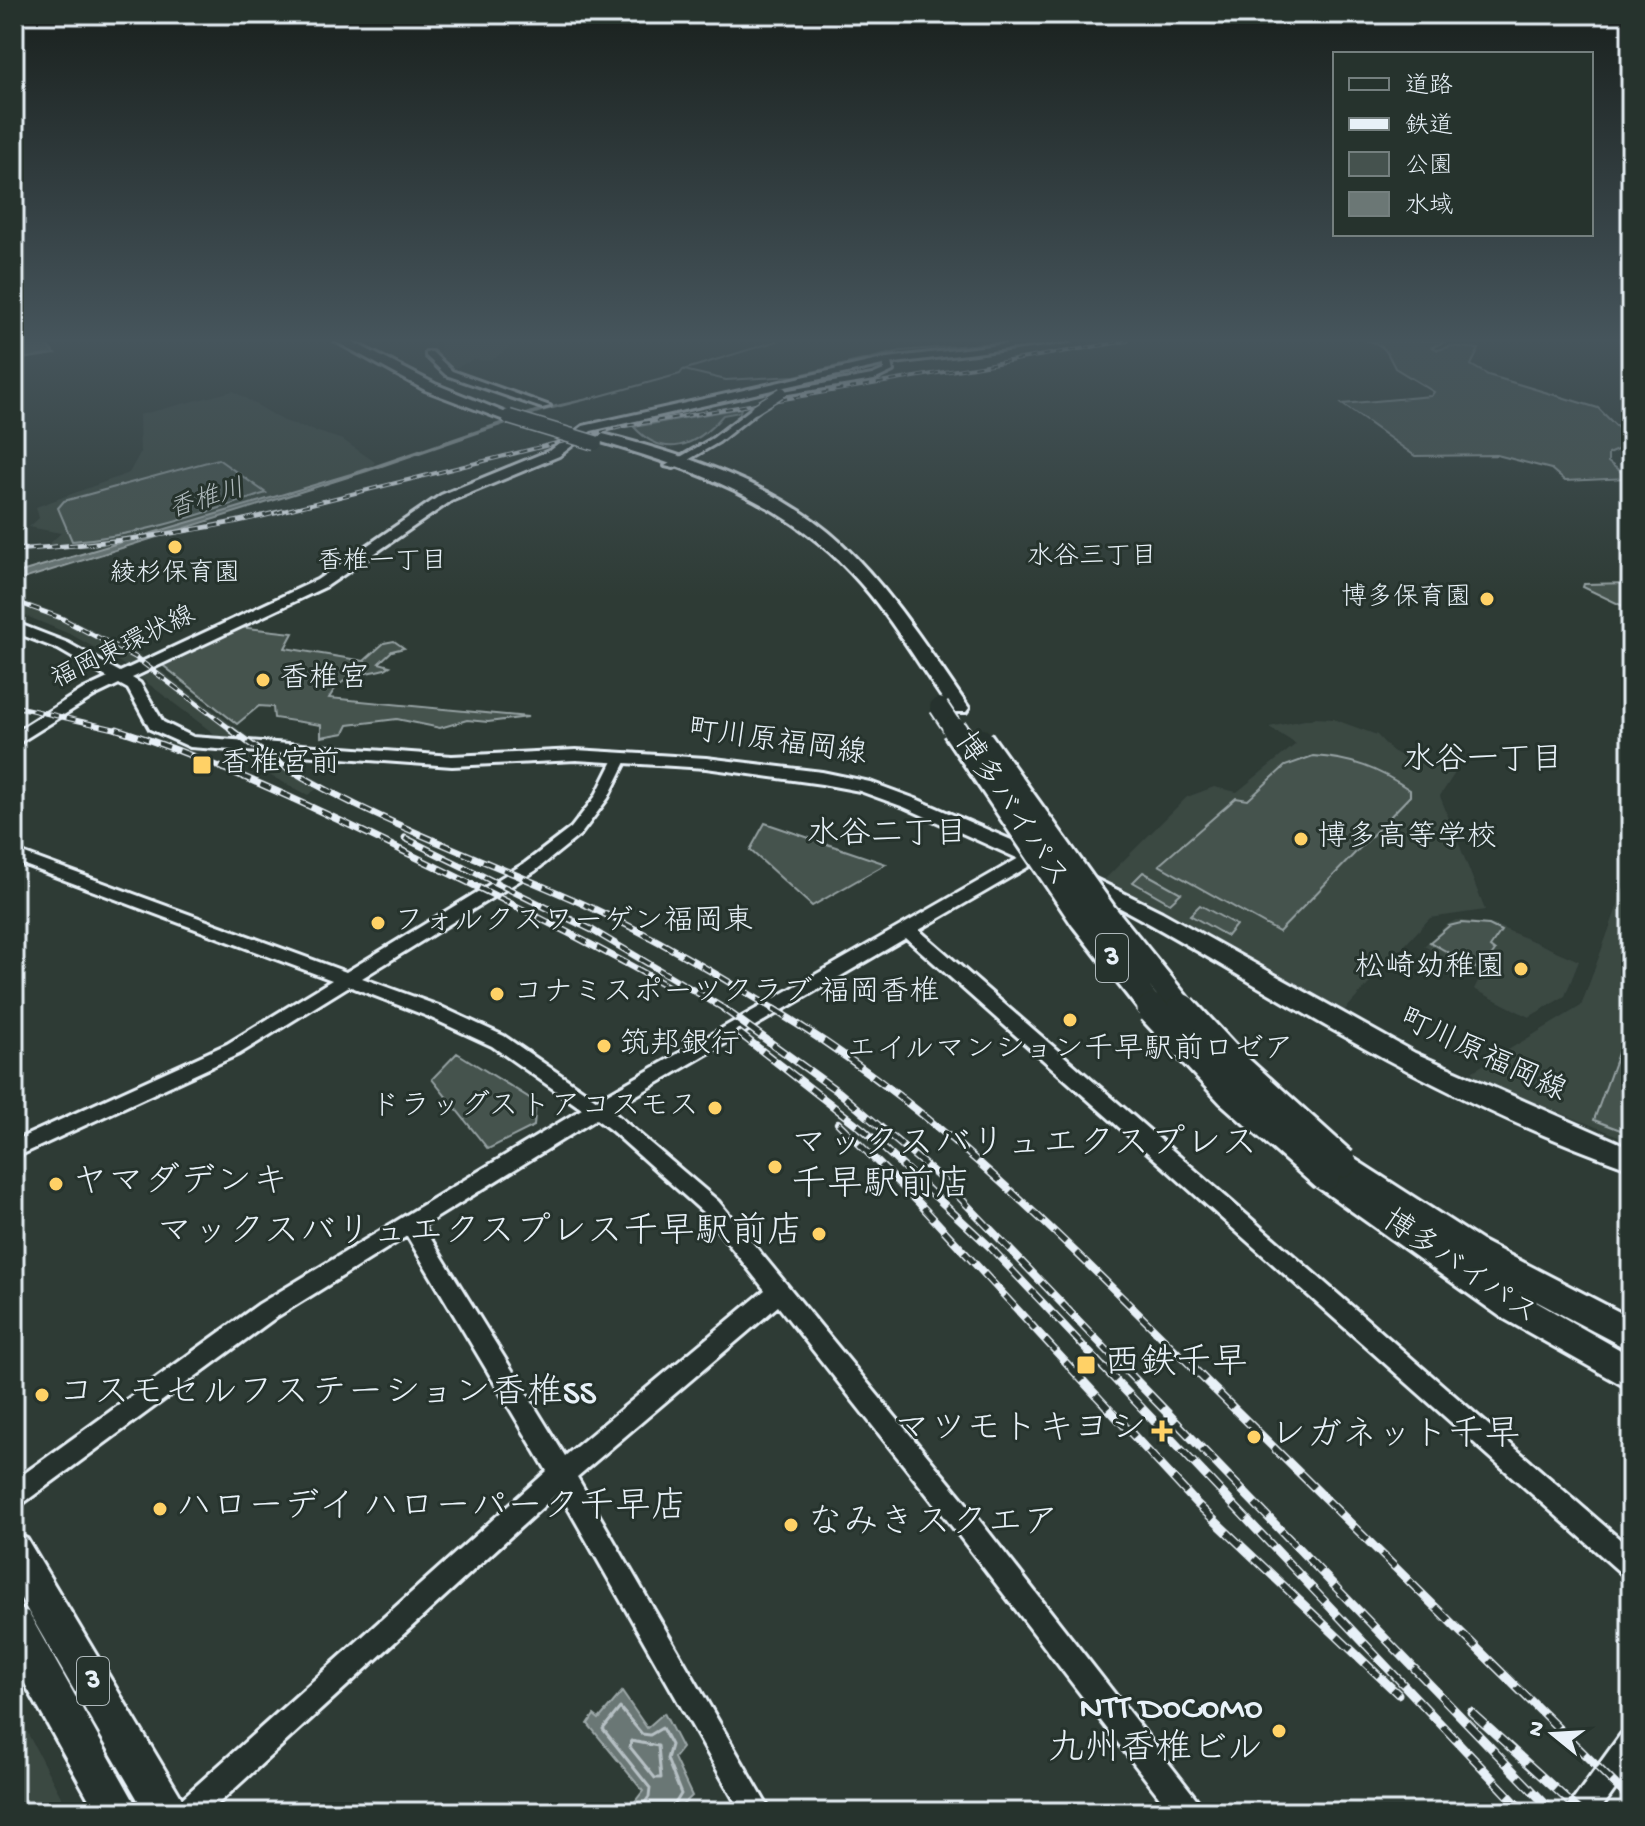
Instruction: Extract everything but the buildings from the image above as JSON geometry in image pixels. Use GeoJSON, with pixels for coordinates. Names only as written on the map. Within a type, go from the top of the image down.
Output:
{"type":"FeatureCollection","features":[{"type":"Feature","properties":{"kind":"highway","name":"博多バイパス"},"geometry":{"type":"LineString","coordinates":[[552,426],[675,464],[746,498],[812,541],[844,572],[949,708],[1094,933],[1149,1004],[1223,1086],[1334,1170],[1452,1268],[1586,1352],[1631,1374]]}},
{"type":"Feature","properties":{"kind":"highway","name":"博多バイパス"},"geometry":{"type":"LineString","coordinates":[[1334,1170],[1471,1251],[1631,1335]]}},
{"type":"Feature","properties":{"kind":"highway","name":"3"},"geometry":{"type":"LineString","coordinates":[[14,1552],[169,1812]]}},
{"type":"Feature","properties":{"kind":"highway","name":"3"},"geometry":{"type":"LineString","coordinates":[[14,1626],[119,1812]]}},
{"type":"Feature","properties":{"kind":"main road","name":"福岡東環状線"},"geometry":{"type":"LineString","coordinates":[[14,741],[62,707],[120,677],[322,583],[446,498],[555,453],[587,428],[595,426]]}},
{"type":"Feature","properties":{"kind":"main road","name":"町川原福岡線"},"geometry":{"type":"LineString","coordinates":[[14,627],[63,646],[120,677],[134,686],[156,725],[199,743],[271,745],[452,761],[576,755],[706,763],[864,786],[1033,857],[1162,921],[1378,1044],[1525,1115],[1631,1159]]}},
{"type":"Feature","properties":{"kind":"street"},"geometry":{"type":"LineString","coordinates":[[675,464],[734,426]]}},
{"type":"Feature","properties":{"kind":"street"},"geometry":{"type":"LineString","coordinates":[[14,1150],[221,1055],[290,1017],[530,867],[576,831],[601,798],[621,758]]}},
{"type":"Feature","properties":{"kind":"street"},"geometry":{"type":"LineString","coordinates":[[14,855],[433,1011],[498,1041],[630,1134],[711,1207],[953,1507],[1189,1812]]}},
{"type":"Feature","properties":{"kind":"street"},"geometry":{"type":"LineString","coordinates":[[14,1496],[267,1311],[597,1110],[1033,857]]}},
{"type":"Feature","properties":{"kind":"street"},"geometry":{"type":"LineString","coordinates":[[909,931],[1631,1565]]}},
{"type":"Feature","properties":{"kind":"street"},"geometry":{"type":"LineString","coordinates":[[411,1225],[562,1474],[757,1812]]}},
{"type":"Feature","properties":{"kind":"street"},"geometry":{"type":"LineString","coordinates":[[188,1812],[562,1474],[779,1292]]}},
{"type":"Feature","properties":{"kind":"street"},"geometry":{"type":"LineString","coordinates":[[1582,1812],[1631,1744]]}},
{"type":"Feature","properties":{"kind":"shaded area"},"geometry":{"type":"Polygon","coordinates":[[[139,426],[300,426],[343,440],[375,462],[372,467],[165,529],[105,541],[103,546],[14,552],[14,546],[48,545],[61,533],[29,527],[39,518],[36,507],[129,473],[140,453],[139,426]]]}},
{"type":"Feature","properties":{"kind":"shaded area"},"geometry":{"type":"Polygon","coordinates":[[[14,597],[65,616],[140,655],[270,753],[324,784],[308,795],[267,774],[121,663],[72,635],[14,611],[14,597]]]}},
{"type":"Feature","properties":{"kind":"shaded area","name":"博多高等学校"},"geometry":{"type":"Polygon","coordinates":[[[1315,718],[1333,719],[1377,735],[1391,750],[1412,762],[1447,768],[1455,773],[1440,796],[1485,910],[1430,918],[1343,1012],[1102,882],[1187,797],[1214,787],[1237,792],[1296,744],[1269,727],[1315,718]]]}},
{"type":"Feature","properties":{"kind":"shaded area"},"geometry":{"type":"Polygon","coordinates":[[[1631,869],[1631,1141],[1474,1078],[1473,1071],[1581,1006],[1631,869]]]}},
{"type":"Feature","properties":{"kind":"shaded area","name":"松崎幼稚園"},"geometry":{"type":"Polygon","coordinates":[[[1456,920],[1495,925],[1579,961],[1565,996],[1529,1017],[1474,989],[1480,977],[1424,946],[1446,925],[1456,920]]]}},
{"type":"Feature","properties":{"kind":"shaded area"},"geometry":{"type":"Polygon","coordinates":[[[14,1707],[50,1776],[69,1812],[14,1812],[14,1707]]]}},
{"type":"Feature","properties":{"kind":"green space"},"geometry":{"type":"Polygon","coordinates":[[[713,426],[691,442],[668,446],[657,444],[634,427],[713,426]]]}},
{"type":"Feature","properties":{"kind":"green space"},"geometry":{"type":"Polygon","coordinates":[[[1373,426],[1616,426],[1625,435],[1631,435],[1631,444],[1608,454],[1608,462],[1629,478],[1565,481],[1551,469],[1497,455],[1415,456],[1373,426]]]}},
{"type":"Feature","properties":{"kind":"green space"},"geometry":{"type":"Polygon","coordinates":[[[218,459],[266,493],[146,529],[72,541],[58,508],[64,501],[218,459]]]}},
{"type":"Feature","properties":{"kind":"green space"},"geometry":{"type":"Polygon","coordinates":[[[1631,583],[1631,610],[1583,587],[1584,584],[1631,583]]]}},
{"type":"Feature","properties":{"kind":"green space","name":"香椎宮"},"geometry":{"type":"Polygon","coordinates":[[[239,627],[293,633],[285,648],[364,661],[384,643],[394,641],[404,648],[392,651],[379,663],[390,666],[346,680],[329,698],[528,717],[488,722],[467,720],[440,728],[397,719],[348,725],[344,733],[321,737],[321,725],[274,718],[273,707],[259,706],[237,724],[160,663],[239,627]]]}},
{"type":"Feature","properties":{"kind":"green space"},"geometry":{"type":"Polygon","coordinates":[[[1313,756],[1340,759],[1376,771],[1410,790],[1410,796],[1279,932],[1159,865],[1236,798],[1248,800],[1285,766],[1313,756]]]}},
{"type":"Feature","properties":{"kind":"green space"},"geometry":{"type":"Polygon","coordinates":[[[765,823],[886,864],[812,906],[750,850],[765,823]]]}},
{"type":"Feature","properties":{"kind":"green space"},"geometry":{"type":"Polygon","coordinates":[[[1143,872],[1181,893],[1170,903],[1133,882],[1143,872]]]}},
{"type":"Feature","properties":{"kind":"green space"},"geometry":{"type":"Polygon","coordinates":[[[1200,905],[1236,925],[1227,936],[1190,915],[1200,905]]]}},
{"type":"Feature","properties":{"kind":"green space"},"geometry":{"type":"Polygon","coordinates":[[[1461,923],[1489,925],[1501,931],[1490,947],[1495,951],[1481,971],[1430,942],[1449,926],[1461,923]]]}},
{"type":"Feature","properties":{"kind":"green space"},"geometry":{"type":"Polygon","coordinates":[[[1631,1017],[1631,1134],[1594,1120],[1631,1017]]]}},
{"type":"Feature","properties":{"kind":"green space"},"geometry":{"type":"Polygon","coordinates":[[[457,1053],[536,1102],[534,1126],[488,1149],[432,1079],[457,1053]]]}},
{"type":"Feature","properties":{"kind":"water"},"geometry":{"type":"Polygon","coordinates":[[[497,426],[367,471],[14,582],[14,574],[361,471],[497,426]]]}},
{"type":"Feature","properties":{"kind":"water"},"geometry":{"type":"Polygon","coordinates":[[[622,1692],[647,1728],[664,1713],[682,1748],[674,1758],[692,1796],[675,1812],[627,1812],[643,1791],[588,1724],[594,1715],[599,1719],[622,1692]]]}},
{"type":"Feature","properties":{"kind":"railway"},"geometry":{"type":"LineString","coordinates":[[275,513],[624,426]]}},
{"type":"Feature","properties":{"kind":"railway"},"geometry":{"type":"LineString","coordinates":[[14,550],[150,536],[283,511]]}},
{"type":"Feature","properties":{"kind":"railway"},"geometry":{"type":"LineString","coordinates":[[14,601],[61,618],[135,657],[233,731]]}},
{"type":"Feature","properties":{"kind":"railway"},"geometry":{"type":"LineString","coordinates":[[14,706],[122,731]]}},
{"type":"Feature","properties":{"kind":"railway"},"geometry":{"type":"LineString","coordinates":[[117,729],[122,731]]}},
{"type":"Feature","properties":{"kind":"railway"},"geometry":{"type":"LineString","coordinates":[[230,729],[314,783],[405,828],[614,919],[685,956],[777,1011]]}},
{"type":"Feature","properties":{"kind":"railway"},"geometry":{"type":"LineString","coordinates":[[122,731],[226,770],[333,817],[537,917],[669,987]]}},
{"type":"Feature","properties":{"kind":"railway"},"geometry":{"type":"LineString","coordinates":[[405,838],[592,930],[728,1011]]}},
{"type":"Feature","properties":{"kind":"railway"},"geometry":{"type":"LineString","coordinates":[[724,1009],[840,1093],[944,1181],[1125,1369]]}},
{"type":"Feature","properties":{"kind":"railway"},"geometry":{"type":"LineString","coordinates":[[773,1009],[831,1046],[942,1130],[1045,1223],[1194,1369]]}},
{"type":"Feature","properties":{"kind":"railway"},"geometry":{"type":"LineString","coordinates":[[739,1033],[865,1131],[991,1248],[1105,1369]]}},
{"type":"Feature","properties":{"kind":"railway"},"geometry":{"type":"LineString","coordinates":[[838,1123],[919,1203],[1072,1369]]}},
{"type":"Feature","properties":{"kind":"railway"},"geometry":{"type":"LineString","coordinates":[[1070,1367],[1196,1503],[1398,1694]]}},
{"type":"Feature","properties":{"kind":"railway"},"geometry":{"type":"LineString","coordinates":[[1103,1367],[1524,1812]]}},
{"type":"Feature","properties":{"kind":"railway"},"geometry":{"type":"LineString","coordinates":[[1123,1367],[1553,1812]]}},
{"type":"Feature","properties":{"kind":"railway"},"geometry":{"type":"LineString","coordinates":[[1192,1367],[1631,1800]]}},
{"type":"Feature","properties":{"kind":"railway"},"geometry":{"type":"LineString","coordinates":[[1471,1712],[1581,1812]]}},
{"type":"Feature","properties":{"kind":"place","name":"綾杉保育園"},"geometry":{"type":"Point","coordinates":[175,547]}},
{"type":"Feature","properties":{"kind":"place","name":"博多保育園"},"geometry":{"type":"Point","coordinates":[1487,599]}},
{"type":"Feature","properties":{"kind":"place","name":"香椎宮"},"geometry":{"type":"Point","coordinates":[263,680]}},
{"type":"Feature","properties":{"kind":"place","name":"香椎宮前"},"geometry":{"type":"Point","coordinates":[202,765]}},
{"type":"Feature","properties":{"kind":"place","name":"博多高等学校"},"geometry":{"type":"Point","coordinates":[1301,839]}},
{"type":"Feature","properties":{"kind":"place","name":"フォルクスワーゲン福岡東"},"geometry":{"type":"Point","coordinates":[378,923]}},
{"type":"Feature","properties":{"kind":"place","name":"松崎幼稚園"},"geometry":{"type":"Point","coordinates":[1521,969]}},
{"type":"Feature","properties":{"kind":"place","name":"コナミスポーツクラブ 福岡香椎"},"geometry":{"type":"Point","coordinates":[497,994]}},
{"type":"Feature","properties":{"kind":"place","name":"エイルマンション千早駅前ロゼア"},"geometry":{"type":"Point","coordinates":[1070,1020]}},
{"type":"Feature","properties":{"kind":"place","name":"筑邦銀行"},"geometry":{"type":"Point","coordinates":[604,1046]}},
{"type":"Feature","properties":{"kind":"place","name":"ドラッグストアコスモス"},"geometry":{"type":"Point","coordinates":[715,1108]}},
{"type":"Feature","properties":{"kind":"place","name":"マックスバリュエクスプレス 千早駅前店"},"geometry":{"type":"Point","coordinates":[775,1167]}},
{"type":"Feature","properties":{"kind":"place","name":"ヤマダデンキ"},"geometry":{"type":"Point","coordinates":[56,1184]}},
{"type":"Feature","properties":{"kind":"place","name":"マックスバリュエクスプレス千早駅前店"},"geometry":{"type":"Point","coordinates":[819,1234]}},
{"type":"Feature","properties":{"kind":"place","name":"西鉄千早"},"geometry":{"type":"Point","coordinates":[1086,1365]}},
{"type":"Feature","properties":{"kind":"place","name":"コスモセルフステーション香椎SS"},"geometry":{"type":"Point","coordinates":[42,1395]}},
{"type":"Feature","properties":{"kind":"place","name":"マツモトキヨシ"},"geometry":{"type":"Point","coordinates":[1162,1431]}},
{"type":"Feature","properties":{"kind":"place","name":"レガネット千早"},"geometry":{"type":"Point","coordinates":[1254,1437]}},
{"type":"Feature","properties":{"kind":"place","name":"ハローデイ ハローパーク千早店"},"geometry":{"type":"Point","coordinates":[160,1509]}},
{"type":"Feature","properties":{"kind":"place","name":"なみきスクエア"},"geometry":{"type":"Point","coordinates":[791,1525]}},
{"type":"Feature","properties":{"kind":"place","name":"NTT DoCoMo 九州香椎ビル"},"geometry":{"type":"Point","coordinates":[1279,1731]}},
{"type":"Feature","properties":{"kind":"district","name":"水谷三丁目"},"geometry":{"type":"Point","coordinates":[1092,558]}},
{"type":"Feature","properties":{"kind":"district","name":"香椎一丁目"},"geometry":{"type":"Point","coordinates":[382,563]}},
{"type":"Feature","properties":{"kind":"district","name":"水谷一丁目"},"geometry":{"type":"Point","coordinates":[1483,762]}},
{"type":"Feature","properties":{"kind":"district","name":"水谷二丁目"},"geometry":{"type":"Point","coordinates":[887,836]}},
{"type":"Feature","properties":{"kind":"water label","name":"香椎川"},"geometry":{"type":"Point","coordinates":[207,501]}}]}
